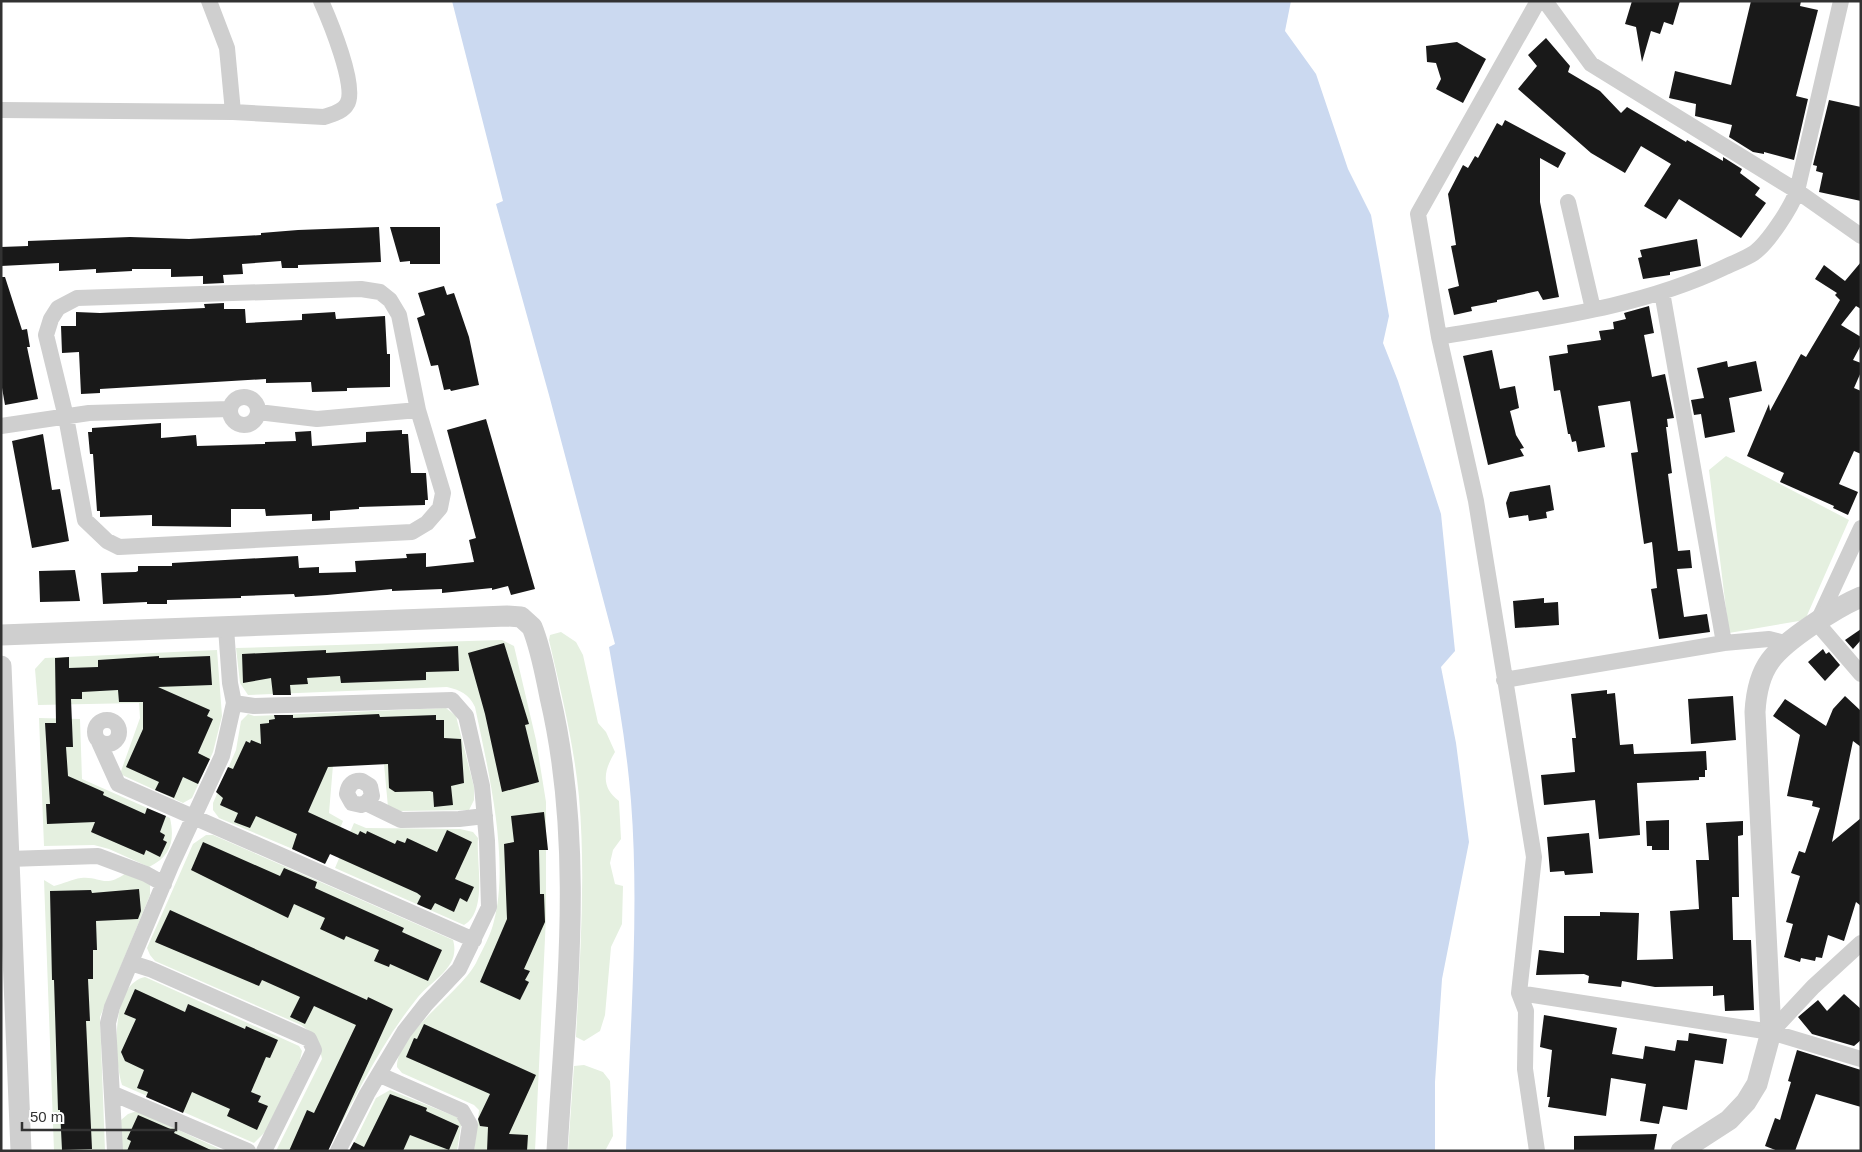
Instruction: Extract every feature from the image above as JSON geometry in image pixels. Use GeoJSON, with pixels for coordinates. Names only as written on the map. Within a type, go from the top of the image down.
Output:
{"type":"FeatureCollection","features":[{"type":"Feature","properties":{"kind":"street"},"geometry":{"type":"LineString","coordinates":[[209,1],[228,48],[233,112]]}},
{"type":"Feature","properties":{"kind":"street"},"geometry":{"type":"LineString","coordinates":[[1,110],[233,112],[324,117],[337,112],[348,104],[350,93],[338,39],[321,1]]}},
{"type":"Feature","properties":{"kind":"street"},"geometry":{"type":"LineString","coordinates":[[1537,1151],[1526,1069],[1526,1011],[1519,993],[1534,857],[1476,501],[1439,337],[1418,214],[1538,1]]}},
{"type":"Feature","properties":{"kind":"street"},"geometry":{"type":"LineString","coordinates":[[1545,1],[1591,64],[1797,191],[1861,236]]}},
{"type":"Feature","properties":{"kind":"street"},"geometry":{"type":"LineString","coordinates":[[1439,337],[1593,309],[1662,292],[1703,277],[1754,252],[1791,208],[1797,191],[1841,1]]}},
{"type":"Feature","properties":{"kind":"street"},"geometry":{"type":"LineString","coordinates":[[1568,202],[1593,309]]}},
{"type":"Feature","properties":{"kind":"street"},"geometry":{"type":"LineString","coordinates":[[361,290],[380,292],[390,300],[400,315],[418,410],[443,493],[440,508],[427,524],[412,532],[119,547],[107,541],[85,520],[66,417],[46,335],[51,319],[58,308],[76,298],[361,290]]}},
{"type":"Feature","properties":{"kind":"street"},"geometry":{"type":"LineString","coordinates":[[1662,292],[1724,643]]}},
{"type":"Feature","properties":{"kind":"street"},"geometry":{"type":"LineString","coordinates":[[1,426],[99,413],[230,409],[234,420],[245,425],[256,419],[258,412],[317,419],[418,410]]}},
{"type":"Feature","properties":{"kind":"street"},"geometry":{"type":"LineString","coordinates":[[1817,624],[1861,528]]}},
{"type":"Feature","properties":{"kind":"street"},"geometry":{"type":"LineString","coordinates":[[1681,1151],[1729,1120],[1746,1102],[1757,1084],[1772,1032],[1756,696],[1760,682],[1770,661],[1788,644],[1861,597]]}},
{"type":"Feature","properties":{"kind":"street"},"geometry":{"type":"LineString","coordinates":[[1,635],[507,616],[521,618],[532,627],[560,738],[568,798],[571,850],[571,916],[557,1151]]}},
{"type":"Feature","properties":{"kind":"street"},"geometry":{"type":"LineString","coordinates":[[1817,624],[1861,674]]}},
{"type":"Feature","properties":{"kind":"street"},"geometry":{"type":"LineString","coordinates":[[115,1151],[114,1094],[108,1023],[112,1006],[164,884],[222,756],[234,703],[230,683],[226,628]]}},
{"type":"Feature","properties":{"kind":"street"},"geometry":{"type":"LineString","coordinates":[[1504,680],[1724,643],[1769,639],[1788,644]]}},
{"type":"Feature","properties":{"kind":"street"},"geometry":{"type":"LineString","coordinates":[[1,666],[10,859],[10,1047],[21,1151]]}},
{"type":"Feature","properties":{"kind":"street"},"geometry":{"type":"LineString","coordinates":[[234,703],[254,706],[452,700],[466,716],[482,786],[489,906],[459,969],[426,1004],[404,1032],[367,1094],[338,1151]]}},
{"type":"Feature","properties":{"kind":"street"},"geometry":{"type":"LineString","coordinates":[[99,742],[118,784],[474,940]]}},
{"type":"Feature","properties":{"kind":"street"},"geometry":{"type":"LineString","coordinates":[[366,803],[401,820],[459,820],[485,816]]}},
{"type":"Feature","properties":{"kind":"street"},"geometry":{"type":"LineString","coordinates":[[10,859],[98,856],[164,884]]}},
{"type":"Feature","properties":{"kind":"street"},"geometry":{"type":"LineString","coordinates":[[1772,1032],[1813,986],[1861,943]]}},
{"type":"Feature","properties":{"kind":"street"},"geometry":{"type":"LineString","coordinates":[[131,963],[150,969],[309,1039],[314,1050],[264,1151]]}},
{"type":"Feature","properties":{"kind":"street"},"geometry":{"type":"LineString","coordinates":[[1519,993],[1772,1032],[1861,1059]]}},
{"type":"Feature","properties":{"kind":"street"},"geometry":{"type":"LineString","coordinates":[[380,1075],[462,1111],[470,1125],[466,1151]]}},
{"type":"Feature","properties":{"kind":"street"},"geometry":{"type":"LineString","coordinates":[[114,1094],[248,1151]]}},
{"type":"Feature","properties":{"kind":"green space"},"geometry":{"type":"Polygon","coordinates":[[[1726,456],[1849,520],[1805,620],[1729,633],[1709,470],[1726,456]]]}},
{"type":"Feature","properties":{"kind":"green space"},"geometry":{"type":"Polygon","coordinates":[[[561,632],[576,642],[583,655],[598,723],[606,732],[615,752],[606,772],[606,784],[613,796],[619,801],[621,839],[613,850],[610,863],[615,884],[623,886],[622,924],[611,947],[605,1015],[600,1031],[584,1041],[576,1037],[582,887],[579,797],[570,738],[549,640],[550,635],[561,632]]]}},
{"type":"Feature","properties":{"kind":"green space"},"geometry":{"type":"Polygon","coordinates":[[[502,640],[514,646],[536,740],[546,802],[546,917],[535,1151],[474,1151],[479,1110],[474,1105],[402,1073],[397,1067],[400,1054],[407,1041],[468,975],[476,963],[493,926],[500,871],[498,843],[486,758],[473,703],[464,693],[447,687],[248,695],[240,683],[236,648],[502,640]]]}},
{"type":"Feature","properties":{"kind":"green space"},"geometry":{"type":"Polygon","coordinates":[[[217,650],[222,716],[213,752],[192,798],[183,803],[120,774],[140,718],[139,703],[38,705],[35,669],[45,658],[217,650]]]}},
{"type":"Feature","properties":{"kind":"green space"},"geometry":{"type":"Polygon","coordinates":[[[446,708],[456,716],[474,787],[474,800],[469,810],[400,811],[388,807],[384,764],[333,765],[329,813],[343,821],[326,863],[219,818],[213,810],[213,803],[236,750],[241,721],[248,714],[254,716],[446,708]]]}},
{"type":"Feature","properties":{"kind":"green space"},"geometry":{"type":"Polygon","coordinates":[[[39,718],[80,719],[82,779],[170,818],[172,834],[170,847],[162,858],[149,867],[109,849],[94,845],[44,846],[39,718]]]}},
{"type":"Feature","properties":{"kind":"green space"},"geometry":{"type":"Polygon","coordinates":[[[354,823],[366,828],[460,829],[473,832],[478,838],[479,886],[476,909],[471,918],[464,925],[335,868],[354,823]]]}},
{"type":"Feature","properties":{"kind":"green space"},"geometry":{"type":"Polygon","coordinates":[[[206,835],[213,835],[453,940],[453,958],[449,965],[418,997],[392,1033],[327,1151],[276,1151],[322,1059],[318,1044],[313,1035],[301,1025],[155,961],[147,948],[193,844],[206,835]]]}},
{"type":"Feature","properties":{"kind":"green space"},"geometry":{"type":"Polygon","coordinates":[[[126,873],[150,884],[150,895],[100,1017],[105,1151],[54,1151],[44,880],[54,886],[81,878],[107,881],[119,878],[126,873]]]}},
{"type":"Feature","properties":{"kind":"green space"},"geometry":{"type":"Polygon","coordinates":[[[145,977],[299,1046],[302,1051],[300,1060],[266,1131],[254,1143],[122,1085],[117,1059],[117,1024],[120,1008],[126,993],[134,983],[145,977]]]}},
{"type":"Feature","properties":{"kind":"green space"},"geometry":{"type":"Polygon","coordinates":[[[584,1065],[603,1072],[610,1081],[613,1136],[605,1151],[568,1151],[574,1066],[584,1065]]]}},
{"type":"Feature","properties":{"kind":"green space"},"geometry":{"type":"Polygon","coordinates":[[[390,1090],[459,1118],[461,1125],[457,1151],[350,1151],[376,1098],[390,1090]]]}},
{"type":"Feature","properties":{"kind":"green space"},"geometry":{"type":"Polygon","coordinates":[[[137,1111],[224,1151],[122,1151],[121,1120],[128,1114],[137,1111]]]}},
{"type":"Feature","properties":{"kind":"water"},"geometry":{"type":"Polygon","coordinates":[[[452,1],[1291,1],[1285,31],[1316,74],[1348,169],[1371,215],[1389,316],[1383,343],[1398,381],[1441,514],[1455,651],[1441,667],[1456,743],[1469,842],[1442,979],[1435,1082],[1435,1151],[626,1151],[633,976],[634,888],[631,801],[627,762],[609,647],[615,644],[496,204],[503,201],[452,1]]]}},
{"type":"Feature","properties":{"kind":"building"},"geometry":{"type":"Polygon","coordinates":[[[1632,1],[1680,1],[1673,25],[1664,22],[1660,34],[1651,31],[1642,62],[1636,27],[1625,24],[1632,1]]]}},
{"type":"Feature","properties":{"kind":"building"},"geometry":{"type":"Polygon","coordinates":[[[1751,1],[1801,1],[1800,6],[1818,10],[1796,96],[1808,99],[1794,160],[1764,152],[1764,154],[1753,152],[1729,137],[1732,125],[1695,116],[1696,104],[1669,98],[1675,71],[1731,85],[1751,1]]]}},
{"type":"Feature","properties":{"kind":"building"},"geometry":{"type":"Polygon","coordinates":[[[1546,38],[1570,66],[1568,72],[1600,91],[1621,113],[1627,107],[1686,142],[1687,140],[1723,161],[1723,157],[1742,169],[1740,173],[1760,188],[1755,195],[1766,203],[1741,238],[1679,199],[1666,219],[1644,206],[1671,164],[1641,146],[1625,173],[1591,153],[1518,89],[1537,66],[1528,55],[1546,38]]]}},
{"type":"Feature","properties":{"kind":"building"},"geometry":{"type":"Polygon","coordinates":[[[1457,42],[1486,59],[1463,103],[1436,89],[1441,79],[1436,63],[1427,62],[1426,46],[1457,42]]]}},
{"type":"Feature","properties":{"kind":"building"},"geometry":{"type":"Polygon","coordinates":[[[1829,100],[1861,107],[1861,201],[1819,192],[1823,173],[1816,171],[1817,166],[1813,165],[1829,100]]]}},
{"type":"Feature","properties":{"kind":"building"},"geometry":{"type":"Polygon","coordinates":[[[1505,120],[1566,153],[1558,168],[1540,158],[1540,202],[1559,297],[1543,300],[1538,291],[1471,307],[1472,311],[1454,315],[1448,289],[1459,286],[1451,246],[1456,245],[1448,194],[1463,165],[1468,168],[1475,156],[1478,158],[1497,123],[1502,126],[1505,120]]]}},
{"type":"Feature","properties":{"kind":"building"},"geometry":{"type":"Polygon","coordinates":[[[379,227],[381,262],[298,265],[298,268],[282,268],[281,261],[242,264],[243,274],[223,275],[224,283],[203,284],[203,276],[171,277],[171,269],[132,269],[132,271],[96,273],[96,269],[59,271],[59,263],[1,266],[1,247],[28,246],[28,241],[130,237],[189,239],[261,235],[261,233],[298,230],[379,227]]]}},
{"type":"Feature","properties":{"kind":"building"},"geometry":{"type":"Polygon","coordinates":[[[390,227],[440,227],[440,264],[400,262],[390,227]]]}},
{"type":"Feature","properties":{"kind":"building"},"geometry":{"type":"Polygon","coordinates":[[[1697,239],[1701,266],[1670,272],[1670,275],[1643,279],[1638,258],[1642,257],[1640,250],[1697,239]]]}},
{"type":"Feature","properties":{"kind":"building"},"geometry":{"type":"Polygon","coordinates":[[[1861,262],[1861,309],[1856,306],[1841,325],[1861,337],[1861,345],[1853,360],[1861,363],[1861,372],[1854,388],[1861,391],[1861,454],[1854,451],[1839,484],[1858,492],[1848,515],[1833,508],[1834,506],[1780,482],[1784,473],[1747,456],[1769,404],[1770,411],[1801,354],[1806,357],[1840,300],[1835,295],[1837,293],[1815,279],[1824,265],[1845,281],[1861,262]]]}},
{"type":"Feature","properties":{"kind":"building"},"geometry":{"type":"Polygon","coordinates":[[[1,277],[5,277],[22,330],[27,329],[30,347],[27,347],[38,399],[5,405],[1,382],[1,277]]]}},
{"type":"Feature","properties":{"kind":"building"},"geometry":{"type":"Polygon","coordinates":[[[444,286],[447,295],[454,293],[469,337],[479,385],[451,391],[450,389],[444,390],[438,365],[431,366],[417,318],[425,315],[418,293],[444,286]]]}},
{"type":"Feature","properties":{"kind":"building"},"geometry":{"type":"Polygon","coordinates":[[[224,303],[224,309],[245,309],[246,323],[302,320],[302,314],[335,312],[336,319],[385,316],[387,354],[390,354],[390,387],[347,388],[347,391],[312,392],[311,382],[266,383],[266,379],[100,389],[100,393],[81,394],[79,352],[62,353],[61,326],[76,326],[76,312],[100,313],[205,308],[204,304],[224,303]]]}},
{"type":"Feature","properties":{"kind":"building"},"geometry":{"type":"Polygon","coordinates":[[[1649,306],[1654,333],[1644,335],[1652,377],[1665,374],[1674,418],[1667,419],[1668,427],[1666,427],[1672,473],[1668,474],[1678,551],[1690,550],[1692,568],[1677,569],[1684,617],[1707,614],[1710,632],[1659,639],[1651,589],[1657,588],[1652,542],[1644,544],[1631,453],[1638,452],[1630,401],[1598,406],[1605,447],[1578,452],[1576,441],[1572,442],[1570,434],[1568,434],[1560,390],[1554,391],[1549,356],[1568,353],[1567,345],[1601,340],[1599,331],[1614,329],[1613,322],[1626,319],[1624,313],[1649,306]]]}},
{"type":"Feature","properties":{"kind":"building"},"geometry":{"type":"Polygon","coordinates":[[[1492,350],[1500,389],[1515,386],[1519,408],[1510,411],[1516,435],[1524,448],[1520,449],[1524,456],[1488,465],[1463,356],[1492,350]]]}},
{"type":"Feature","properties":{"kind":"building"},"geometry":{"type":"Polygon","coordinates":[[[1727,361],[1728,367],[1756,361],[1762,391],[1729,398],[1735,432],[1705,438],[1701,414],[1694,415],[1691,400],[1704,398],[1697,368],[1727,361]]]}},
{"type":"Feature","properties":{"kind":"building"},"geometry":{"type":"Polygon","coordinates":[[[486,419],[535,589],[511,595],[508,586],[492,590],[492,588],[442,593],[442,589],[392,591],[392,589],[295,597],[294,594],[167,600],[167,604],[147,604],[147,602],[103,604],[101,573],[136,572],[138,571],[138,566],[172,566],[172,563],[298,556],[299,568],[319,567],[319,573],[356,572],[355,561],[407,558],[406,554],[426,553],[426,567],[474,562],[469,540],[476,538],[447,430],[486,419]]]}},
{"type":"Feature","properties":{"kind":"building"},"geometry":{"type":"Polygon","coordinates":[[[161,423],[161,438],[196,435],[197,446],[296,441],[295,432],[311,431],[312,446],[366,442],[366,432],[402,430],[402,434],[408,434],[411,473],[426,473],[428,500],[425,500],[425,505],[359,507],[359,509],[330,511],[330,520],[312,521],[312,514],[266,516],[265,509],[231,509],[231,527],[152,526],[152,515],[100,517],[100,511],[97,511],[93,454],[90,454],[88,432],[92,432],[92,428],[161,423]]]}},
{"type":"Feature","properties":{"kind":"building"},"geometry":{"type":"Polygon","coordinates":[[[43,434],[52,490],[60,489],[69,541],[32,548],[12,441],[43,434]]]}},
{"type":"Feature","properties":{"kind":"building"},"geometry":{"type":"Polygon","coordinates":[[[1550,485],[1554,510],[1546,512],[1547,518],[1529,521],[1528,515],[1509,518],[1506,503],[1510,492],[1550,485]]]}},
{"type":"Feature","properties":{"kind":"building"},"geometry":{"type":"Polygon","coordinates":[[[75,570],[80,601],[40,602],[39,571],[75,570]]]}},
{"type":"Feature","properties":{"kind":"building"},"geometry":{"type":"Polygon","coordinates":[[[1544,598],[1544,603],[1558,602],[1559,625],[1515,628],[1513,601],[1544,598]]]}},
{"type":"Feature","properties":{"kind":"building"},"geometry":{"type":"Polygon","coordinates":[[[1861,629],[1861,640],[1853,649],[1845,640],[1861,629]]]}},
{"type":"Feature","properties":{"kind":"building"},"geometry":{"type":"Polygon","coordinates":[[[504,643],[529,724],[525,725],[539,782],[502,792],[485,714],[468,653],[504,643]]]}},
{"type":"Feature","properties":{"kind":"building"},"geometry":{"type":"Polygon","coordinates":[[[458,646],[459,671],[426,672],[426,680],[341,683],[340,676],[307,678],[308,684],[290,685],[291,695],[273,695],[271,678],[243,683],[242,654],[326,650],[326,653],[458,646]]]}},
{"type":"Feature","properties":{"kind":"building"},"geometry":{"type":"Polygon","coordinates":[[[1823,649],[1826,654],[1829,652],[1840,665],[1825,681],[1808,662],[1823,649]]]}},
{"type":"Feature","properties":{"kind":"building"},"geometry":{"type":"Polygon","coordinates":[[[159,656],[159,658],[210,656],[212,685],[158,687],[210,710],[207,716],[213,719],[198,753],[210,759],[198,784],[183,777],[174,798],[155,790],[159,782],[126,767],[143,729],[143,702],[119,702],[118,690],[82,692],[82,699],[71,699],[73,747],[66,747],[68,776],[104,792],[103,795],[145,814],[147,808],[166,816],[160,832],[165,835],[163,840],[167,842],[160,857],[146,850],[144,855],[91,832],[95,822],[47,824],[46,804],[50,804],[45,723],[56,723],[55,658],[69,657],[69,668],[98,667],[98,660],[159,656]]]}},
{"type":"Feature","properties":{"kind":"building"},"geometry":{"type":"Polygon","coordinates":[[[1607,690],[1607,694],[1615,693],[1620,745],[1633,744],[1634,754],[1706,751],[1707,770],[1705,770],[1705,777],[1699,777],[1699,780],[1637,783],[1640,835],[1599,839],[1595,800],[1544,805],[1541,775],[1575,772],[1572,738],[1576,738],[1571,694],[1607,690]]]}},
{"type":"Feature","properties":{"kind":"building"},"geometry":{"type":"Polygon","coordinates":[[[1733,696],[1736,740],[1691,744],[1688,699],[1733,696]]]}},
{"type":"Feature","properties":{"kind":"building"},"geometry":{"type":"Polygon","coordinates":[[[1845,696],[1861,711],[1861,747],[1853,741],[1832,842],[1861,818],[1861,906],[1856,902],[1844,941],[1828,935],[1822,958],[1816,957],[1815,961],[1801,958],[1800,962],[1784,957],[1793,924],[1786,922],[1800,876],[1791,873],[1799,851],[1805,853],[1820,808],[1812,806],[1813,801],[1787,796],[1800,735],[1773,716],[1785,699],[1826,726],[1833,709],[1845,696]]]}},
{"type":"Feature","properties":{"kind":"building"},"geometry":{"type":"Polygon","coordinates":[[[379,714],[380,717],[436,715],[436,720],[444,720],[444,738],[461,739],[464,783],[451,786],[453,805],[434,807],[433,792],[430,791],[395,792],[389,788],[388,764],[328,767],[308,812],[358,835],[360,831],[366,834],[367,831],[395,844],[397,840],[405,843],[407,838],[437,852],[447,830],[472,842],[455,879],[474,887],[467,902],[460,898],[454,912],[435,903],[431,910],[417,904],[421,896],[417,893],[330,854],[325,864],[292,849],[297,834],[256,816],[250,828],[234,822],[238,813],[220,805],[223,798],[216,792],[228,767],[233,769],[246,741],[250,743],[251,740],[261,744],[260,724],[269,723],[269,720],[275,719],[274,715],[293,715],[293,718],[379,714]]]}},
{"type":"Feature","properties":{"kind":"building"},"geometry":{"type":"Polygon","coordinates":[[[544,812],[548,850],[539,850],[540,894],[544,894],[545,922],[524,969],[530,971],[525,980],[529,982],[520,1000],[480,982],[507,919],[504,844],[514,842],[511,816],[544,812]]]}},
{"type":"Feature","properties":{"kind":"building"},"geometry":{"type":"Polygon","coordinates":[[[1669,820],[1669,850],[1652,850],[1652,846],[1647,846],[1646,821],[1669,820]]]}},
{"type":"Feature","properties":{"kind":"building"},"geometry":{"type":"Polygon","coordinates":[[[1743,821],[1743,835],[1738,836],[1739,897],[1732,897],[1733,940],[1751,940],[1754,1010],[1725,1011],[1724,995],[1713,996],[1713,986],[1655,987],[1622,981],[1621,987],[1588,983],[1589,976],[1584,974],[1536,975],[1539,950],[1564,953],[1564,916],[1600,916],[1600,912],[1639,913],[1637,960],[1673,959],[1670,911],[1699,909],[1696,860],[1709,860],[1706,823],[1743,821]]]}},
{"type":"Feature","properties":{"kind":"building"},"geometry":{"type":"Polygon","coordinates":[[[1589,833],[1593,873],[1565,875],[1564,871],[1550,872],[1547,837],[1589,833]]]}},
{"type":"Feature","properties":{"kind":"building"},"geometry":{"type":"Polygon","coordinates":[[[203,842],[280,876],[284,868],[317,882],[315,888],[404,928],[402,932],[442,950],[428,981],[390,964],[389,967],[374,961],[379,950],[346,936],[344,940],[320,929],[325,918],[294,904],[288,918],[191,870],[203,842]]]}},
{"type":"Feature","properties":{"kind":"building"},"geometry":{"type":"Polygon","coordinates":[[[139,889],[141,911],[138,919],[96,921],[97,950],[93,950],[93,979],[88,979],[90,1021],[86,1021],[92,1149],[62,1150],[60,1110],[58,1110],[50,891],[91,890],[92,893],[139,889]]]}},
{"type":"Feature","properties":{"kind":"building"},"geometry":{"type":"Polygon","coordinates":[[[170,910],[367,1000],[368,997],[393,1009],[328,1151],[289,1151],[307,1110],[314,1113],[356,1025],[314,1006],[305,1024],[290,1017],[300,997],[262,980],[259,986],[155,942],[170,910]]]}},
{"type":"Feature","properties":{"kind":"building"},"geometry":{"type":"Polygon","coordinates":[[[135,989],[185,1012],[188,1004],[245,1029],[246,1026],[278,1040],[270,1058],[266,1057],[251,1092],[261,1096],[258,1102],[268,1106],[257,1130],[227,1116],[230,1109],[192,1092],[183,1113],[146,1097],[148,1092],[137,1088],[144,1070],[125,1061],[121,1052],[136,1019],[124,1014],[135,989]]]}},
{"type":"Feature","properties":{"kind":"building"},"geometry":{"type":"Polygon","coordinates":[[[1844,994],[1861,1009],[1861,1040],[1854,1046],[1812,1034],[1798,1017],[1818,1000],[1827,1011],[1844,994]]]}},
{"type":"Feature","properties":{"kind":"building"},"geometry":{"type":"Polygon","coordinates":[[[1544,1015],[1617,1028],[1612,1054],[1643,1059],[1645,1046],[1675,1051],[1677,1040],[1688,1041],[1689,1033],[1727,1039],[1723,1064],[1695,1060],[1687,1110],[1663,1106],[1659,1124],[1640,1121],[1646,1084],[1611,1078],[1606,1116],[1548,1107],[1550,1097],[1547,1097],[1552,1050],[1540,1047],[1544,1015]]]}},
{"type":"Feature","properties":{"kind":"building"},"geometry":{"type":"Polygon","coordinates":[[[424,1024],[536,1075],[509,1134],[528,1135],[527,1151],[487,1151],[488,1127],[480,1126],[478,1119],[490,1094],[406,1057],[414,1038],[417,1039],[424,1024]]]}},
{"type":"Feature","properties":{"kind":"building"},"geometry":{"type":"Polygon","coordinates":[[[1797,1050],[1861,1070],[1861,1107],[1816,1094],[1795,1151],[1778,1151],[1765,1146],[1775,1118],[1780,1120],[1791,1082],[1788,1081],[1797,1050]]]}},
{"type":"Feature","properties":{"kind":"building"},"geometry":{"type":"Polygon","coordinates":[[[390,1094],[427,1108],[426,1111],[459,1126],[449,1150],[410,1135],[403,1151],[349,1151],[354,1142],[364,1147],[390,1094]]]}},
{"type":"Feature","properties":{"kind":"building"},"geometry":{"type":"Polygon","coordinates":[[[138,1115],[175,1131],[174,1133],[213,1151],[127,1151],[131,1141],[127,1139],[138,1115]]]}},
{"type":"Feature","properties":{"kind":"building"},"geometry":{"type":"Polygon","coordinates":[[[1657,1134],[1654,1151],[1574,1151],[1574,1136],[1657,1134]]]}}]}
